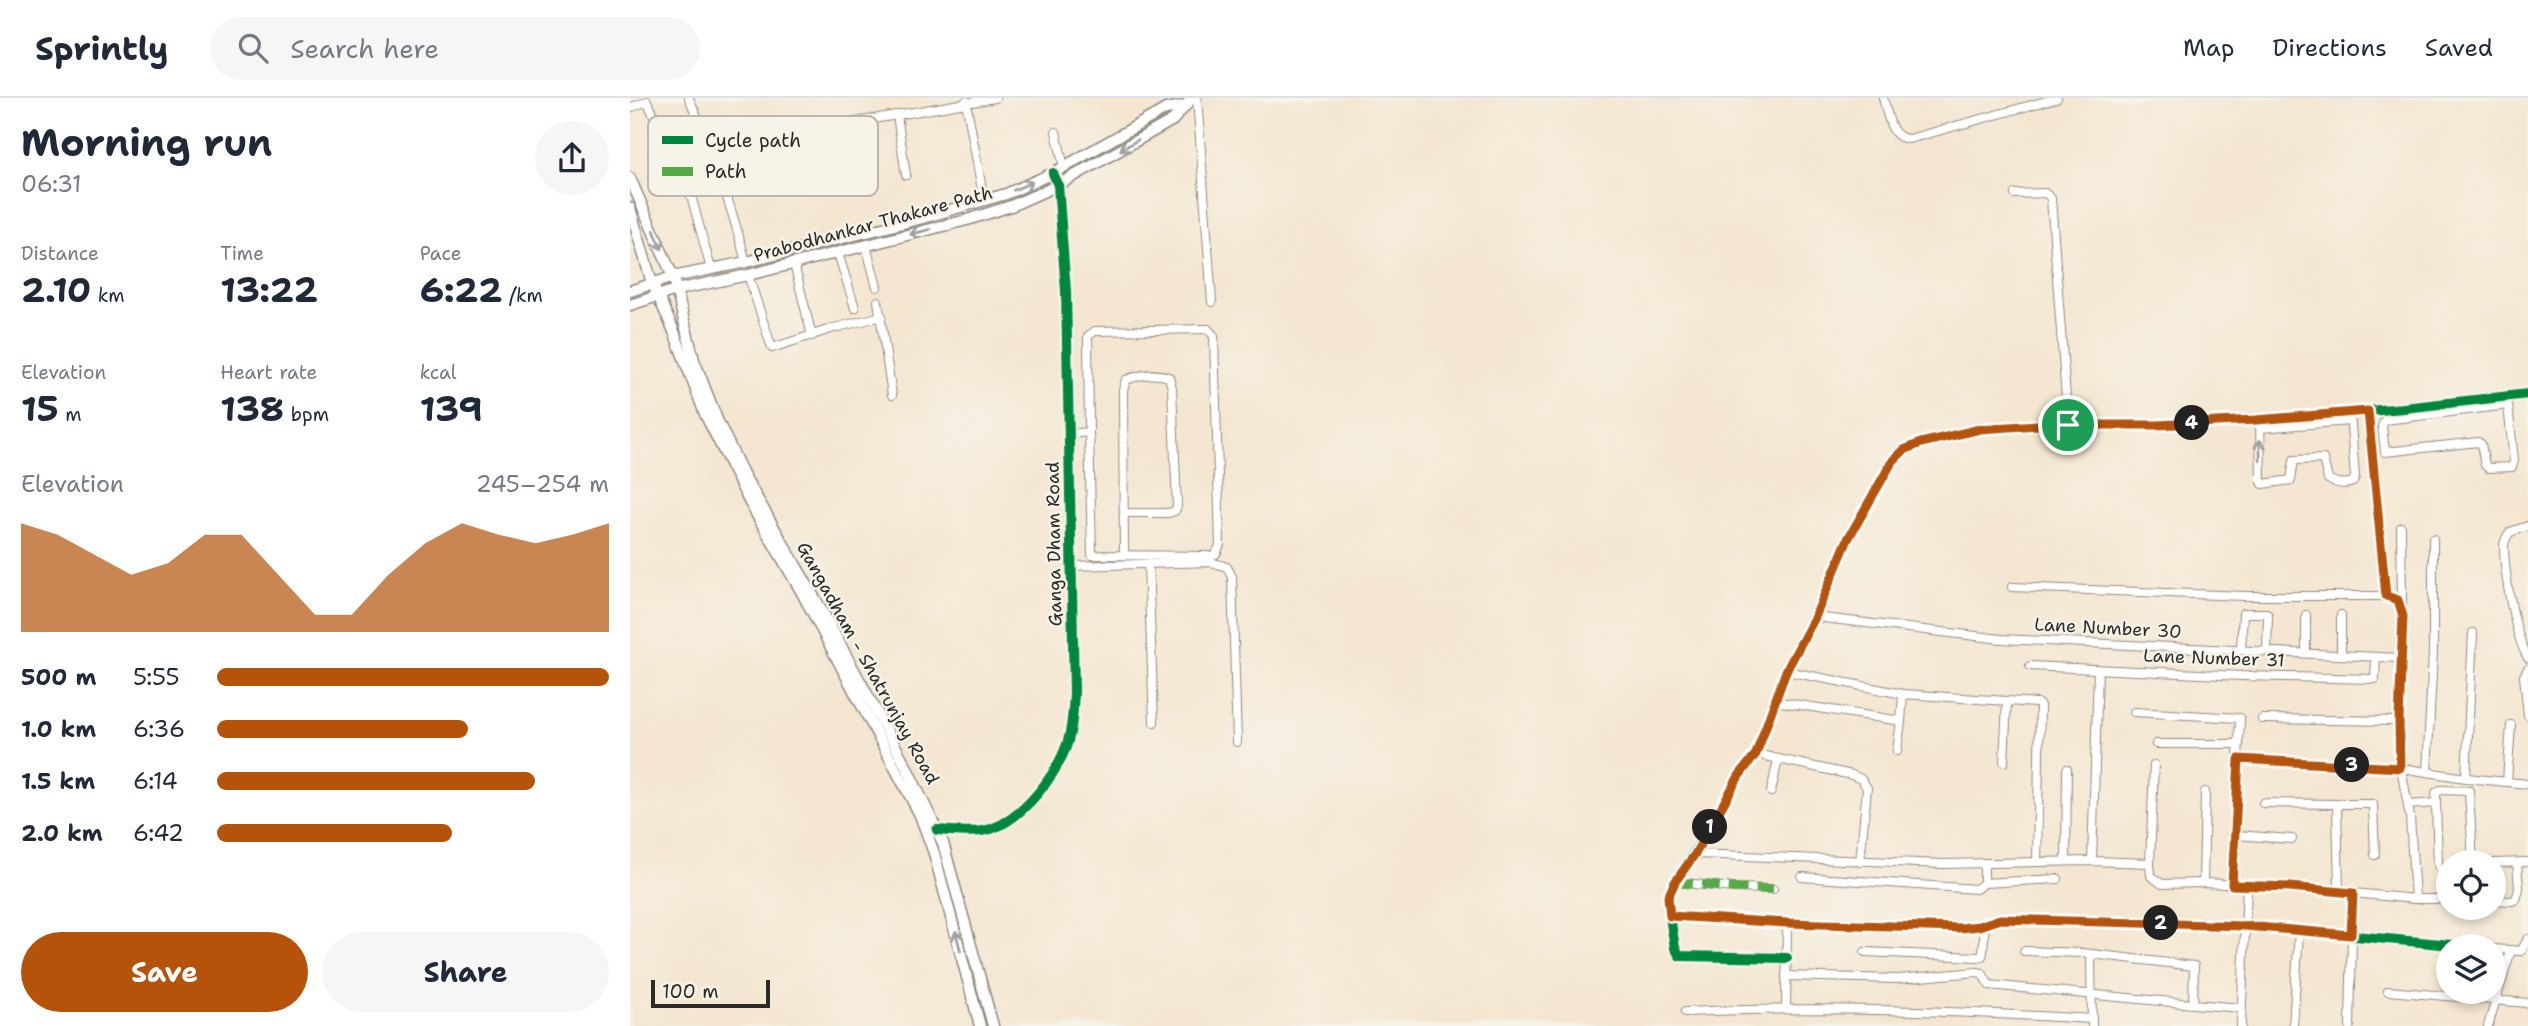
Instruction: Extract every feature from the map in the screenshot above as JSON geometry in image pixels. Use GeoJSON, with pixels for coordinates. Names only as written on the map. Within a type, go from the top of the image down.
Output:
{"type":"FeatureCollection","features":[{"type":"Feature","properties":{"kind":"main road","name":"Prabodhankar Thakare Path"},"geometry":{"type":"LineString","coordinates":[[630,292],[673,277],[746,262],[984,201],[1059,170],[1166,109],[1191,101]]}},
{"type":"Feature","properties":{"kind":"main road","name":"Prabodhankar Thakare Path"},"geometry":{"type":"LineString","coordinates":[[630,305],[676,290],[866,246],[1011,206],[1058,186],[1173,120],[1191,101]]}},
{"type":"Feature","properties":{"kind":"main road","name":"Gangadham - Shatrunjay Road"},"geometry":{"type":"LineString","coordinates":[[630,178],[673,277],[694,360],[718,422],[743,474],[837,638],[932,831],[980,1026]]}},
{"type":"Feature","properties":{"kind":"main road","name":"Gangadham - Shatrunjay Road"},"geometry":{"type":"LineString","coordinates":[[630,210],[652,283],[673,328],[705,414],[750,503],[801,591],[920,815],[943,843],[993,1026]]}},
{"type":"Feature","properties":{"kind":"street"},"geometry":{"type":"LineString","coordinates":[[689,98],[697,116]]}},
{"type":"Feature","properties":{"kind":"street"},"geometry":{"type":"LineString","coordinates":[[878,118],[966,100],[995,98]]}},
{"type":"Feature","properties":{"kind":"street"},"geometry":{"type":"LineString","coordinates":[[1883,98],[1893,132],[1902,139],[2057,98]]}},
{"type":"Feature","properties":{"kind":"street"},"geometry":{"type":"LineString","coordinates":[[630,108],[648,100],[655,116]]}},
{"type":"Feature","properties":{"kind":"street"},"geometry":{"type":"LineString","coordinates":[[966,100],[984,201]]}},
{"type":"Feature","properties":{"kind":"street"},"geometry":{"type":"LineString","coordinates":[[1191,101],[1212,302]]}},
{"type":"Feature","properties":{"kind":"street"},"geometry":{"type":"LineString","coordinates":[[897,115],[906,175]]}},
{"type":"Feature","properties":{"kind":"street","name":"Ganga Dham Road"},"geometry":{"type":"LineString","coordinates":[[932,831],[981,831],[1011,821],[1045,785],[1060,761],[1068,740],[1073,704],[1072,566],[1066,291],[1056,132]]}},
{"type":"Feature","properties":{"kind":"street"},"geometry":{"type":"LineString","coordinates":[[2015,194],[2045,193],[2051,198],[2068,425]]}},
{"type":"Feature","properties":{"kind":"street"},"geometry":{"type":"LineString","coordinates":[[691,196],[711,269]]}},
{"type":"Feature","properties":{"kind":"street"},"geometry":{"type":"LineString","coordinates":[[728,196],[746,262]]}},
{"type":"Feature","properties":{"kind":"street"},"geometry":{"type":"LineString","coordinates":[[866,246],[877,287]]}},
{"type":"Feature","properties":{"kind":"street"},"geometry":{"type":"LineString","coordinates":[[838,253],[855,308]]}},
{"type":"Feature","properties":{"kind":"street"},"geometry":{"type":"LineString","coordinates":[[794,264],[812,336]]}},
{"type":"Feature","properties":{"kind":"street"},"geometry":{"type":"LineString","coordinates":[[748,275],[772,348],[882,316]]}},
{"type":"Feature","properties":{"kind":"street"},"geometry":{"type":"LineString","coordinates":[[878,301],[892,395]]}},
{"type":"Feature","properties":{"kind":"street"},"geometry":{"type":"LineString","coordinates":[[1208,330],[1214,336],[1220,545],[1216,554],[1092,555],[1089,432],[1088,336],[1095,331],[1208,330]]}},
{"type":"Feature","properties":{"kind":"street"},"geometry":{"type":"LineString","coordinates":[[1124,513],[1168,513],[1175,511],[1177,506],[1172,388],[1169,377],[1139,374],[1126,380],[1124,390],[1124,513],[1124,555]]}},
{"type":"Feature","properties":{"kind":"street"},"geometry":{"type":"LineString","coordinates":[[1787,958],[1681,956],[1675,948],[1668,897],[1739,776],[1756,754],[1786,671],[1815,617],[1848,539],[1892,462],[1904,450],[1921,443],[1980,429],[2068,425],[2260,424],[2528,394]]}},
{"type":"Feature","properties":{"kind":"street"},"geometry":{"type":"LineString","coordinates":[[2502,396],[2508,405],[2515,461],[2512,467],[2488,468],[2484,465],[2478,442],[2385,452],[2382,426],[2385,420],[2508,405]]}},
{"type":"Feature","properties":{"kind":"street"},"geometry":{"type":"LineString","coordinates":[[2368,411],[2386,596]]}},
{"type":"Feature","properties":{"kind":"street"},"geometry":{"type":"LineString","coordinates":[[2260,424],[2260,480],[2263,484],[2291,480],[2294,460],[2323,459],[2328,479],[2348,484],[2353,482],[2355,477],[2350,416]]}},
{"type":"Feature","properties":{"kind":"street"},"geometry":{"type":"LineString","coordinates":[[1069,434],[1089,432]]}},
{"type":"Feature","properties":{"kind":"street"},"geometry":{"type":"LineString","coordinates":[[2528,526],[2511,532],[2504,545],[2515,620],[2521,646],[2528,658]]}},
{"type":"Feature","properties":{"kind":"street"},"geometry":{"type":"LineString","coordinates":[[2401,527],[2400,768],[2408,805],[2415,899]]}},
{"type":"Feature","properties":{"kind":"street"},"geometry":{"type":"LineString","coordinates":[[2427,772],[2433,652],[2433,539]]}},
{"type":"Feature","properties":{"kind":"street"},"geometry":{"type":"LineString","coordinates":[[1072,566],[1211,562],[1227,567],[1232,577],[1237,742]]}},
{"type":"Feature","properties":{"kind":"street"},"geometry":{"type":"LineString","coordinates":[[1148,564],[1154,722]]}},
{"type":"Feature","properties":{"kind":"street"},"geometry":{"type":"LineString","coordinates":[[2012,587],[2245,596],[2386,596],[2398,600],[2402,607]]}},
{"type":"Feature","properties":{"kind":"street"},"geometry":{"type":"LineString","coordinates":[[2244,609],[2245,596]]}},
{"type":"Feature","properties":{"kind":"street"},"geometry":{"type":"LineString","coordinates":[[2241,650],[2243,613],[2266,613],[2267,652]]}},
{"type":"Feature","properties":{"kind":"street"},"geometry":{"type":"LineString","coordinates":[[2306,615],[2306,653]]}},
{"type":"Feature","properties":{"kind":"street"},"geometry":{"type":"LineString","coordinates":[[2341,615],[2341,655]]}},
{"type":"Feature","properties":{"kind":"street","name":"Lane Number 30"},"geometry":{"type":"LineString","coordinates":[[1815,617],[2001,639],[2401,658]]}},
{"type":"Feature","properties":{"kind":"street"},"geometry":{"type":"LineString","coordinates":[[2466,778],[2473,633]]}},
{"type":"Feature","properties":{"kind":"street","name":"Lane Number 31"},"geometry":{"type":"LineString","coordinates":[[2030,666],[2375,679],[2376,657]]}},
{"type":"Feature","properties":{"kind":"street"},"geometry":{"type":"LineString","coordinates":[[2528,669],[2524,676],[2528,715]]}},
{"type":"Feature","properties":{"kind":"street"},"geometry":{"type":"LineString","coordinates":[[2092,861],[2098,670]]}},
{"type":"Feature","properties":{"kind":"street"},"geometry":{"type":"LineString","coordinates":[[1786,671],[1903,695],[2037,703],[2040,706],[2037,862]]}},
{"type":"Feature","properties":{"kind":"street"},"geometry":{"type":"LineString","coordinates":[[1897,751],[1903,695]]}},
{"type":"Feature","properties":{"kind":"street"},"geometry":{"type":"LineString","coordinates":[[1774,701],[1901,721]]}},
{"type":"Feature","properties":{"kind":"street"},"geometry":{"type":"LineString","coordinates":[[2004,762],[2007,701]]}},
{"type":"Feature","properties":{"kind":"street"},"geometry":{"type":"LineString","coordinates":[[2134,712],[2240,718],[2232,885]]}},
{"type":"Feature","properties":{"kind":"street"},"geometry":{"type":"LineString","coordinates":[[2262,719],[2399,721]]}},
{"type":"Feature","properties":{"kind":"street"},"geometry":{"type":"LineString","coordinates":[[2507,782],[2511,725]]}},
{"type":"Feature","properties":{"kind":"street"},"geometry":{"type":"LineString","coordinates":[[2156,744],[2239,744]]}},
{"type":"Feature","properties":{"kind":"street"},"geometry":{"type":"LineString","coordinates":[[1756,754],[1861,779],[1867,788],[1860,862]]}},
{"type":"Feature","properties":{"kind":"street"},"geometry":{"type":"LineString","coordinates":[[1771,792],[1778,759]]}},
{"type":"Feature","properties":{"kind":"street"},"geometry":{"type":"LineString","coordinates":[[2239,759],[2400,768],[2528,784]]}},
{"type":"Feature","properties":{"kind":"street"},"geometry":{"type":"LineString","coordinates":[[2154,765],[2150,863],[2151,876],[2162,884],[2203,883],[2436,899]]}},
{"type":"Feature","properties":{"kind":"street"},"geometry":{"type":"LineString","coordinates":[[2066,861],[2067,769]]}},
{"type":"Feature","properties":{"kind":"street"},"geometry":{"type":"LineString","coordinates":[[2437,850],[2436,793],[2440,790],[2469,791],[2472,850]]}},
{"type":"Feature","properties":{"kind":"street"},"geometry":{"type":"LineString","coordinates":[[2203,883],[2205,792]]}},
{"type":"Feature","properties":{"kind":"street"},"geometry":{"type":"LineString","coordinates":[[2263,803],[2373,804],[2375,855]]}},
{"type":"Feature","properties":{"kind":"street"},"geometry":{"type":"LineString","coordinates":[[2408,805],[2436,803]]}},
{"type":"Feature","properties":{"kind":"street"},"geometry":{"type":"LineString","coordinates":[[2337,804],[2340,891]]}},
{"type":"Feature","properties":{"kind":"street"},"geometry":{"type":"LineString","coordinates":[[2235,835],[2292,839]]}},
{"type":"Feature","properties":{"kind":"street"},"geometry":{"type":"LineString","coordinates":[[1695,854],[1860,862],[2150,863]]}},
{"type":"Feature","properties":{"kind":"street"},"geometry":{"type":"LineString","coordinates":[[2506,863],[2528,862]]}},
{"type":"Feature","properties":{"kind":"street"},"geometry":{"type":"LineString","coordinates":[[1984,863],[1984,883]]}},
{"type":"Feature","properties":{"kind":"street"},"geometry":{"type":"LineString","coordinates":[[2506,901],[2516,899],[2519,889],[2517,863]]}},
{"type":"Feature","properties":{"kind":"street"},"geometry":{"type":"LineString","coordinates":[[1802,877],[1969,889],[1980,887],[1984,883],[2058,879]]}},
{"type":"Feature","properties":{"kind":"street"},"geometry":{"type":"LineString","coordinates":[[1675,882],[1773,889]]}},
{"type":"Feature","properties":{"kind":"street"},"geometry":{"type":"LineString","coordinates":[[2241,1026],[2247,886]]}},
{"type":"Feature","properties":{"kind":"street"},"geometry":{"type":"LineString","coordinates":[[2350,1026],[2353,893]]}},
{"type":"Feature","properties":{"kind":"street"},"geometry":{"type":"LineString","coordinates":[[1670,916],[1787,923],[1961,928],[2000,919],[2245,926],[2436,943]]}},
{"type":"Feature","properties":{"kind":"street"},"geometry":{"type":"LineString","coordinates":[[1786,1009],[1787,923]]}},
{"type":"Feature","properties":{"kind":"street"},"geometry":{"type":"LineString","coordinates":[[1866,952],[1978,957],[1982,956],[1983,952],[1985,924]]}},
{"type":"Feature","properties":{"kind":"street"},"geometry":{"type":"LineString","coordinates":[[2293,1026],[2299,930]]}},
{"type":"Feature","properties":{"kind":"street"},"geometry":{"type":"LineString","coordinates":[[2506,950],[2521,951],[2527,945]]}},
{"type":"Feature","properties":{"kind":"street"},"geometry":{"type":"LineString","coordinates":[[2506,969],[2511,950]]}},
{"type":"Feature","properties":{"kind":"street"},"geometry":{"type":"LineString","coordinates":[[2024,951],[2194,966],[2193,1004]]}},
{"type":"Feature","properties":{"kind":"street"},"geometry":{"type":"LineString","coordinates":[[1685,1012],[1786,1009],[1966,1011],[2092,1022],[2091,956]]}},
{"type":"Feature","properties":{"kind":"street"},"geometry":{"type":"LineString","coordinates":[[1975,965],[1989,985],[2241,1007]]}},
{"type":"Feature","properties":{"kind":"street"},"geometry":{"type":"LineString","coordinates":[[1786,976],[1898,979],[1982,973]]}},
{"type":"Feature","properties":{"kind":"street"},"geometry":{"type":"LineString","coordinates":[[969,984],[981,980]]}},
{"type":"Feature","properties":{"kind":"street"},"geometry":{"type":"LineString","coordinates":[[2388,991],[2436,994]]}},
{"type":"Feature","properties":{"kind":"street"},"geometry":{"type":"LineString","coordinates":[[2506,1000],[2528,1003]]}},
{"type":"Feature","properties":{"kind":"street"},"geometry":{"type":"LineString","coordinates":[[2488,1026],[2496,1004]]}},
{"type":"Feature","properties":{"kind":"marked path"},"geometry":{"type":"LineString","coordinates":[[1675,882],[1773,889]]}},
{"type":"Feature","properties":{"kind":"cycle path"},"geometry":{"type":"LineString","coordinates":[[937,830],[985,831],[1016,815],[1048,780],[1063,754],[1071,729],[1074,692],[1066,291],[1058,185],[1053,173]]}},
{"type":"Feature","properties":{"kind":"cycle path"},"geometry":{"type":"LineString","coordinates":[[1787,958],[1680,956],[1675,948],[1669,893],[1739,777],[1756,754],[1786,671],[1815,617],[1848,539],[1892,462],[1904,450],[1921,443],[1980,429],[2038,425],[2157,425],[2260,420],[2528,394]]}},
{"type":"Feature","properties":{"kind":"cycle path"},"geometry":{"type":"LineString","coordinates":[[1670,916],[1787,923],[1961,928],[2000,919],[2245,926],[2436,944]]}},
{"type":"Feature","properties":{"kind":"route"},"geometry":{"type":"LineString","coordinates":[[2368,411],[2386,596],[2398,600],[2403,616],[2400,768],[2239,759],[2232,885],[2353,893],[2351,935],[2245,926],[2098,920],[2000,919],[1961,928],[1787,923],[1670,916],[1668,897],[1675,882],[1695,854],[1739,776],[1756,754],[1786,671],[1815,617],[1848,539],[1892,462],[1904,450],[1921,443],[1980,429],[2068,425],[2157,425],[2368,411]]}}]}
